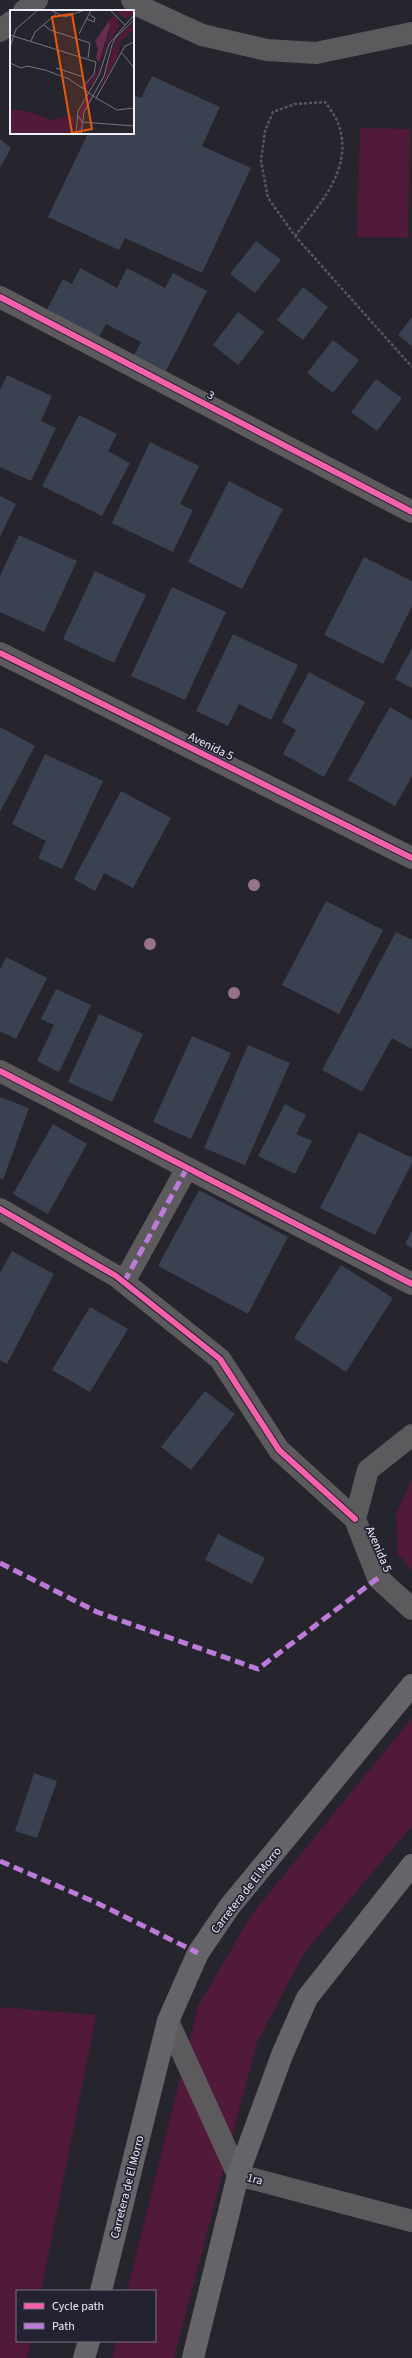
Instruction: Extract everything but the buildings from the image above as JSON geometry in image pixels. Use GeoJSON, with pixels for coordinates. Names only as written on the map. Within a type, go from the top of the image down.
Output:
{"type":"FeatureCollection","features":[{"type":"Feature","properties":{"kind":"main road","name":"Carretera de El Morro"},"geometry":{"type":"LineString","coordinates":[[101,2290],[168,2021],[198,1954],[230,1906],[412,1685]]}},
{"type":"Feature","properties":{"kind":"main road"},"geometry":{"type":"LineString","coordinates":[[193,2358],[238,2175],[282,2055],[307,1998],[412,1865]]}},
{"type":"Feature","properties":{"kind":"main road"},"geometry":{"type":"LineString","coordinates":[[84,2358],[88,2342]]}},
{"type":"Feature","properties":{"kind":"street"},"geometry":{"type":"LineString","coordinates":[[25,10],[37,0]]}},
{"type":"Feature","properties":{"kind":"street"},"geometry":{"type":"LineString","coordinates":[[132,0],[137,5],[202,35],[267,50],[316,53],[412,33]]}},
{"type":"Feature","properties":{"kind":"street"},"geometry":{"type":"LineString","coordinates":[[0,31],[10,23]]}},
{"type":"Feature","properties":{"kind":"street","name":"3"},"geometry":{"type":"LineString","coordinates":[[0,297],[412,512]]}},
{"type":"Feature","properties":{"kind":"street","name":"Avenida 5"},"geometry":{"type":"LineString","coordinates":[[0,653],[412,858]]}},
{"type":"Feature","properties":{"kind":"street"},"geometry":{"type":"LineString","coordinates":[[0,1071],[412,1284]]}},
{"type":"Feature","properties":{"kind":"street"},"geometry":{"type":"LineString","coordinates":[[124,1282],[187,1168]]}},
{"type":"Feature","properties":{"kind":"street"},"geometry":{"type":"LineString","coordinates":[[0,1209],[124,1282],[220,1359],[279,1450],[355,1519]]}},
{"type":"Feature","properties":{"kind":"street","name":"Avenida 5"},"geometry":{"type":"LineString","coordinates":[[412,1435],[368,1470],[355,1519],[378,1578],[412,1609]]}},
{"type":"Feature","properties":{"kind":"street","name":"1ra"},"geometry":{"type":"LineString","coordinates":[[168,2021],[238,2175],[412,2221]]}},
{"type":"Feature","properties":{"kind":"path"},"geometry":{"type":"LineString","coordinates":[[295,236],[328,194],[344,152],[339,125],[325,102],[295,104],[274,112],[265,132],[261,161],[268,198],[295,236],[412,367]]}},
{"type":"Feature","properties":{"kind":"shaded area"},"geometry":{"type":"Polygon","coordinates":[[[360,128],[410,129],[408,238],[357,237],[360,128]]]}},
{"type":"Feature","properties":{"kind":"shaded area"},"geometry":{"type":"Polygon","coordinates":[[[412,1479],[412,1570],[398,1554],[396,1515],[412,1479]]]}},
{"type":"Feature","properties":{"kind":"shaded area"},"geometry":{"type":"Polygon","coordinates":[[[412,1718],[412,1826],[304,1953],[257,2042],[174,2358],[112,2358],[116,2342],[156,2342],[156,2290],[127,2290],[198,2006],[252,1914],[412,1718]]]}},
{"type":"Feature","properties":{"kind":"shaded area"},"geometry":{"type":"Polygon","coordinates":[[[0,2007],[96,2015],[41,2290],[16,2290],[16,2342],[31,2342],[27,2358],[0,2358],[0,2007]]]}},
{"type":"Feature","properties":{"kind":"marked path"},"geometry":{"type":"LineString","coordinates":[[124,1282],[187,1168]]}},
{"type":"Feature","properties":{"kind":"marked path"},"geometry":{"type":"LineString","coordinates":[[0,1563],[97,1612],[258,1669],[378,1578]]}},
{"type":"Feature","properties":{"kind":"marked path"},"geometry":{"type":"LineString","coordinates":[[0,1861],[97,1903],[198,1953]]}},
{"type":"Feature","properties":{"kind":"cycle path"},"geometry":{"type":"LineString","coordinates":[[0,297],[412,512]]}},
{"type":"Feature","properties":{"kind":"cycle path"},"geometry":{"type":"LineString","coordinates":[[0,653],[412,858]]}},
{"type":"Feature","properties":{"kind":"cycle path"},"geometry":{"type":"LineString","coordinates":[[0,1071],[412,1284]]}},
{"type":"Feature","properties":{"kind":"cycle path"},"geometry":{"type":"LineString","coordinates":[[0,1209],[116,1276],[220,1359],[279,1450],[355,1519]]}}]}
